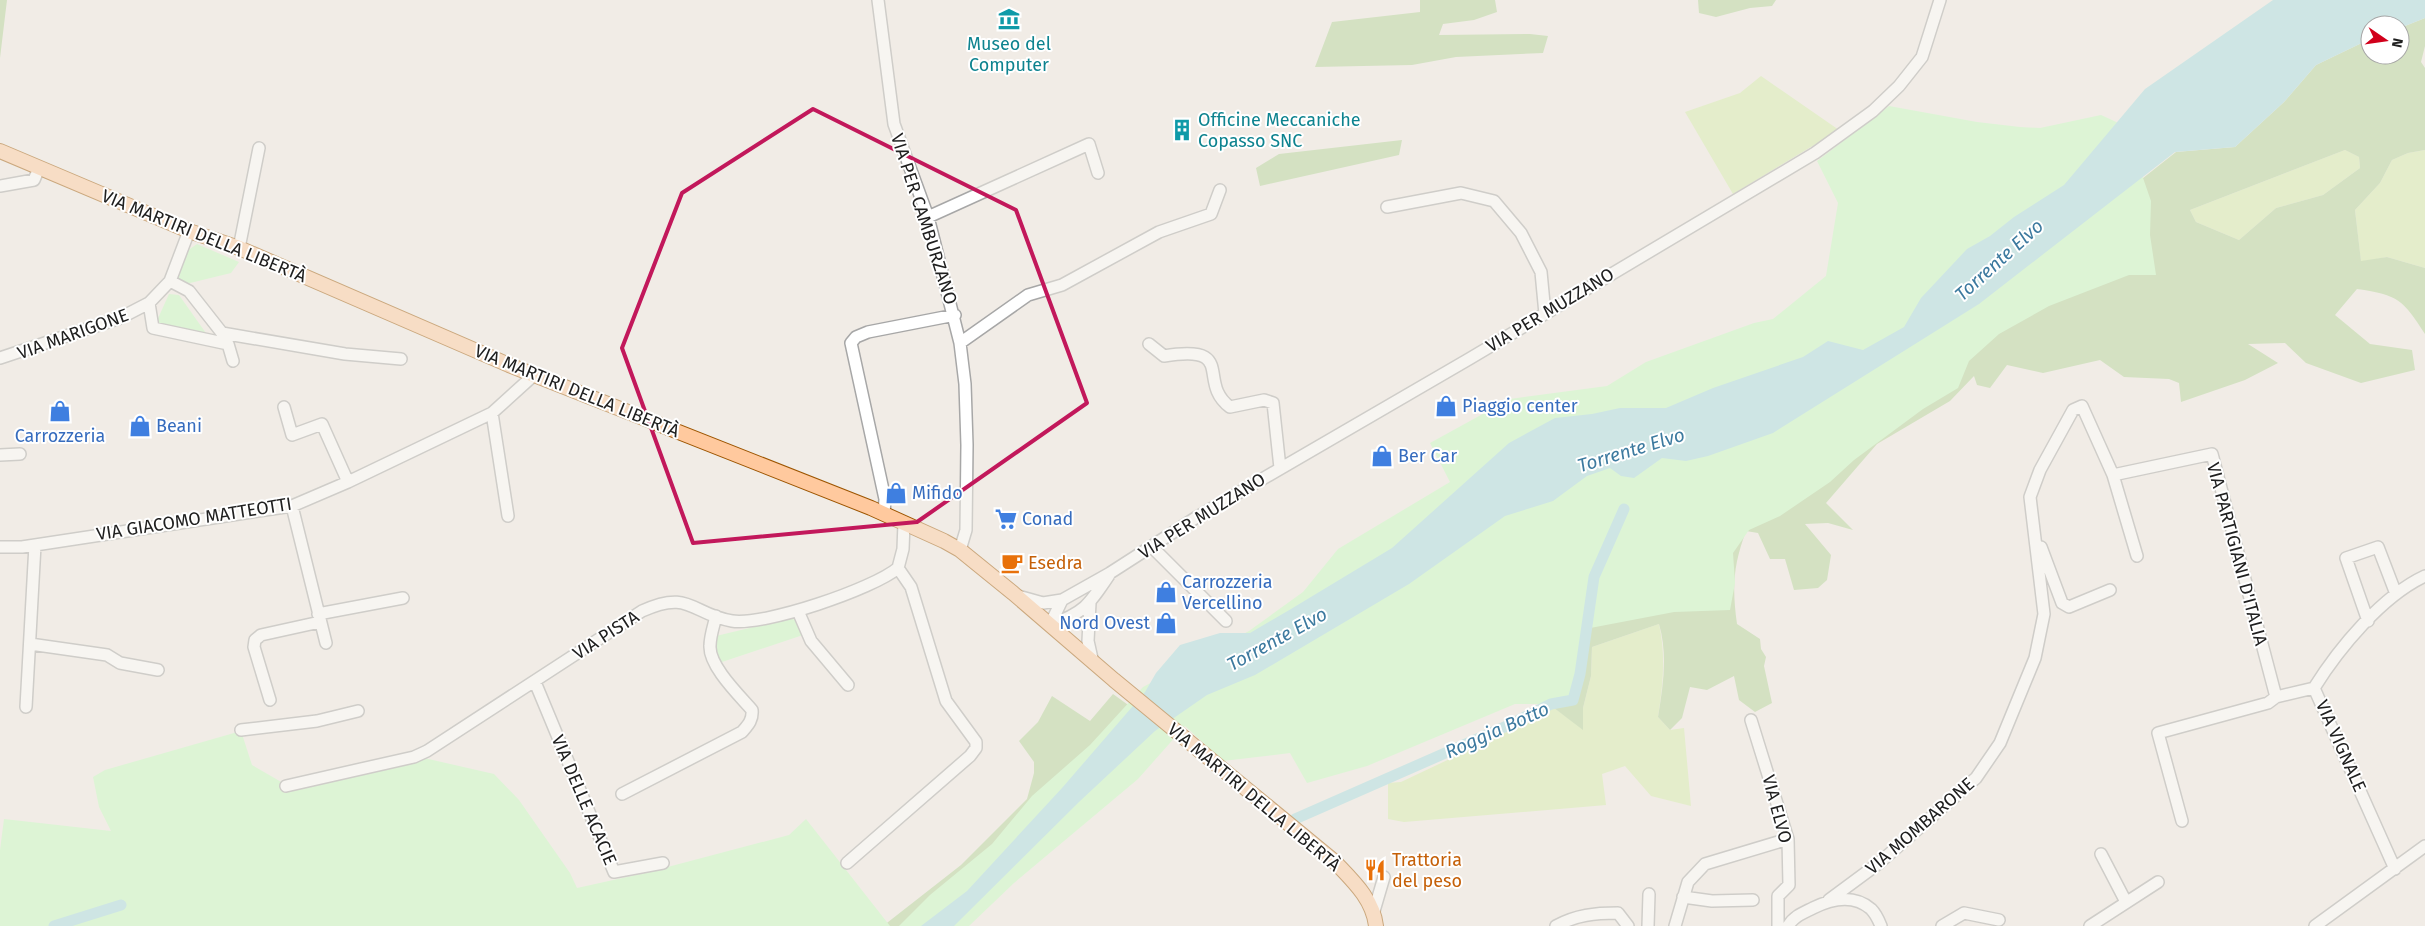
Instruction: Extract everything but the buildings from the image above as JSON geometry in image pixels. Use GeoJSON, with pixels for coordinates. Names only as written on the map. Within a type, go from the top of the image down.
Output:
{"type":"FeatureCollection","features":[{"type":"Feature","properties":{"kind":"main road","name":"VIA MARTIRI DELLA LIBERTÀ"},"geometry":{"type":"LineString","coordinates":[[0,152],[189,231],[239,248],[534,375],[884,514],[960,550],[1334,862],[1355,883],[1374,911],[1376,926]]}},
{"type":"Feature","properties":{"kind":"street","name":"VIA PER CAMBURZANO"},"geometry":{"type":"LineString","coordinates":[[878,0],[889,97],[894,124],[928,217],[960,342],[965,384],[967,446],[966,530],[960,550]]}},
{"type":"Feature","properties":{"kind":"street","name":"VIA PER MUZZANO"},"geometry":{"type":"LineString","coordinates":[[1016,596],[1043,603],[1062,600],[1110,573],[1197,517],[1545,314],[1815,153],[1873,111],[1899,86],[1922,57],[1940,0]]}},
{"type":"Feature","properties":{"kind":"street"},"geometry":{"type":"LineString","coordinates":[[928,217],[1089,144],[1098,173]]}},
{"type":"Feature","properties":{"kind":"street"},"geometry":{"type":"LineString","coordinates":[[239,248],[259,148]]}},
{"type":"Feature","properties":{"kind":"street"},"geometry":{"type":"LineString","coordinates":[[0,186],[34,180],[37,167]]}},
{"type":"Feature","properties":{"kind":"street"},"geometry":{"type":"LineString","coordinates":[[960,342],[1028,295],[1062,284],[1159,232],[1211,214],[1220,190]]}},
{"type":"Feature","properties":{"kind":"street"},"geometry":{"type":"LineString","coordinates":[[1387,207],[1460,193],[1494,201],[1521,233],[1541,272],[1545,314]]}},
{"type":"Feature","properties":{"kind":"street","name":"VIA MARIGONE"},"geometry":{"type":"LineString","coordinates":[[0,358],[120,318],[149,302],[170,281],[189,231]]}},
{"type":"Feature","properties":{"kind":"street"},"geometry":{"type":"LineString","coordinates":[[170,281],[189,291],[222,333],[345,354],[401,359]]}},
{"type":"Feature","properties":{"kind":"street"},"geometry":{"type":"LineString","coordinates":[[149,302],[153,328],[228,344],[233,361]]}},
{"type":"Feature","properties":{"kind":"street"},"geometry":{"type":"LineString","coordinates":[[884,514],[885,498],[851,343],[856,336],[868,332],[954,315]]}},
{"type":"Feature","properties":{"kind":"street"},"geometry":{"type":"LineString","coordinates":[[1150,344],[1164,356],[1188,352],[1201,354],[1211,363],[1221,400],[1230,407],[1264,400],[1273,404],[1280,468]]}},
{"type":"Feature","properties":{"kind":"street","name":"VIA GIACOMO MATTEOTTI"},"geometry":{"type":"LineString","coordinates":[[0,547],[34,545],[292,506],[348,482],[492,414],[534,375]]}},
{"type":"Feature","properties":{"kind":"street","name":"VIA MOMBARONE"},"geometry":{"type":"LineString","coordinates":[[1788,926],[1793,918],[1829,900],[1879,863],[1976,778],[2000,742],[2035,658],[2044,614],[2030,497],[2040,470],[2073,410],[2082,406],[2113,475]]}},
{"type":"Feature","properties":{"kind":"street"},"geometry":{"type":"LineString","coordinates":[[284,407],[292,435],[322,424],[348,482]]}},
{"type":"Feature","properties":{"kind":"street"},"geometry":{"type":"LineString","coordinates":[[492,414],[508,516]]}},
{"type":"Feature","properties":{"kind":"street"},"geometry":{"type":"LineString","coordinates":[[0,456],[20,454]]}},
{"type":"Feature","properties":{"kind":"street","name":"VIA PARTIGIANI D'ITALIA"},"geometry":{"type":"LineString","coordinates":[[2113,475],[2212,454],[2276,697]]}},
{"type":"Feature","properties":{"kind":"street"},"geometry":{"type":"LineString","coordinates":[[2113,475],[2136,556]]}},
{"type":"Feature","properties":{"kind":"street"},"geometry":{"type":"LineString","coordinates":[[292,506],[326,643]]}},
{"type":"Feature","properties":{"kind":"street"},"geometry":{"type":"LineString","coordinates":[[847,863],[970,756],[976,748],[976,742],[946,702],[911,587],[898,568],[903,549],[904,523]]}},
{"type":"Feature","properties":{"kind":"street"},"geometry":{"type":"LineString","coordinates":[[2035,531],[2062,604],[2069,607],[2110,590]]}},
{"type":"Feature","properties":{"kind":"street"},"geometry":{"type":"LineString","coordinates":[[26,707],[34,545]]}},
{"type":"Feature","properties":{"kind":"street"},"geometry":{"type":"LineString","coordinates":[[1152,547],[1226,621]]}},
{"type":"Feature","properties":{"kind":"street"},"geometry":{"type":"LineString","coordinates":[[2368,621],[2346,558],[2378,547],[2396,594]]}},
{"type":"Feature","properties":{"kind":"street","name":"VIA PISTA"},"geometry":{"type":"LineString","coordinates":[[286,786],[414,757],[434,747],[642,612],[656,605],[667,602],[680,603],[732,621],[747,622],[798,611],[876,582],[898,568]]}},
{"type":"Feature","properties":{"kind":"street","name":"VIA PER MUZZANO"},"geometry":{"type":"LineString","coordinates":[[1050,626],[1077,615],[1090,603],[1110,573]]}},
{"type":"Feature","properties":{"kind":"street","name":"VIA VIGNALE"},"geometry":{"type":"LineString","coordinates":[[2395,869],[2314,688],[2322,675],[2368,621],[2406,585],[2425,576]]}},
{"type":"Feature","properties":{"kind":"street"},"geometry":{"type":"LineString","coordinates":[[270,700],[254,647],[255,640],[261,635],[319,618],[403,598]]}},
{"type":"Feature","properties":{"kind":"street"},"geometry":{"type":"LineString","coordinates":[[1050,626],[1062,600]]}},
{"type":"Feature","properties":{"kind":"street"},"geometry":{"type":"LineString","coordinates":[[1090,603],[1088,641],[1093,662]]}},
{"type":"Feature","properties":{"kind":"street"},"geometry":{"type":"LineString","coordinates":[[798,611],[811,641],[848,685]]}},
{"type":"Feature","properties":{"kind":"street"},"geometry":{"type":"LineString","coordinates":[[622,794],[742,732],[749,724],[753,716],[752,710],[711,656],[710,646],[716,616]]}},
{"type":"Feature","properties":{"kind":"street"},"geometry":{"type":"LineString","coordinates":[[30,644],[106,655],[120,663],[158,670]]}},
{"type":"Feature","properties":{"kind":"street","name":"VIA DELLE ACACIE"},"geometry":{"type":"LineString","coordinates":[[535,682],[614,872],[663,863]]}},
{"type":"Feature","properties":{"kind":"street"},"geometry":{"type":"LineString","coordinates":[[2182,821],[2158,733],[2268,703],[2276,697],[2314,688]]}},
{"type":"Feature","properties":{"kind":"street"},"geometry":{"type":"LineString","coordinates":[[241,730],[317,721],[358,711]]}},
{"type":"Feature","properties":{"kind":"street","name":"VIA ELVO"},"geometry":{"type":"LineString","coordinates":[[1751,720],[1788,838],[1789,885],[1778,896],[1778,926]]}},
{"type":"Feature","properties":{"kind":"street"},"geometry":{"type":"LineString","coordinates":[[1675,926],[1688,882],[1705,864],[1788,838]]}},
{"type":"Feature","properties":{"kind":"street"},"geometry":{"type":"LineString","coordinates":[[2315,926],[2425,846]]}},
{"type":"Feature","properties":{"kind":"street"},"geometry":{"type":"LineString","coordinates":[[2101,854],[2126,902]]}},
{"type":"Feature","properties":{"kind":"street"},"geometry":{"type":"LineString","coordinates":[[1374,911],[1384,877]]}},
{"type":"Feature","properties":{"kind":"street"},"geometry":{"type":"LineString","coordinates":[[2090,926],[2158,882]]}},
{"type":"Feature","properties":{"kind":"street"},"geometry":{"type":"LineString","coordinates":[[1648,926],[1649,894]]}},
{"type":"Feature","properties":{"kind":"street"},"geometry":{"type":"LineString","coordinates":[[1683,897],[1712,901],[1752,900]]}},
{"type":"Feature","properties":{"kind":"street"},"geometry":{"type":"LineString","coordinates":[[1829,900],[1855,901],[1872,910],[1882,926]]}},
{"type":"Feature","properties":{"kind":"street"},"geometry":{"type":"LineString","coordinates":[[1556,926],[1569,919],[1591,913],[1618,913],[1628,926]]}},
{"type":"Feature","properties":{"kind":"street"},"geometry":{"type":"LineString","coordinates":[[1942,926],[1964,913],[1999,920]]}},
{"type":"Feature","properties":{"kind":"highlighted area"},"geometry":{"type":"Polygon","coordinates":[[[813,109],[1016,210],[1087,403],[917,522],[693,543],[622,348],[682,193],[813,109]]]}},
{"type":"Feature","properties":{"kind":"green space"},"geometry":{"type":"Polygon","coordinates":[[[0,0],[7,0],[0,58],[0,0]]]}},
{"type":"Feature","properties":{"kind":"green space"},"geometry":{"type":"Polygon","coordinates":[[[1420,0],[1495,0],[1497,12],[1474,20],[1443,24],[1439,35],[1530,34],[1548,36],[1543,53],[1456,57],[1412,65],[1315,67],[1332,22],[1420,12],[1420,0]]]}},
{"type":"Feature","properties":{"kind":"green space"},"geometry":{"type":"Polygon","coordinates":[[[1698,0],[1776,0],[1772,6],[1750,8],[1716,17],[1699,13],[1698,0]]]}},
{"type":"Feature","properties":{"kind":"green space"},"geometry":{"type":"Polygon","coordinates":[[[2425,18],[2425,46],[2421,62],[2425,68],[2425,150],[2408,153],[2392,160],[2380,183],[2355,210],[2361,261],[2387,257],[2425,268],[2425,334],[2405,306],[2391,297],[2371,291],[2357,289],[2335,315],[2370,344],[2412,350],[2415,370],[2361,383],[2306,363],[2285,343],[2248,344],[2278,363],[2245,380],[2181,402],[2179,383],[2169,379],[2124,377],[2100,360],[2043,373],[2007,365],[1990,388],[1977,385],[1974,376],[1950,401],[1877,444],[1826,503],[1853,530],[1828,523],[1805,524],[1831,555],[1827,580],[1818,588],[1794,590],[1785,559],[1770,559],[1758,533],[1746,531],[1736,566],[1734,599],[1737,624],[1760,639],[1761,649],[1766,657],[1764,666],[1772,703],[1755,712],[1739,700],[1734,676],[1707,690],[1690,687],[1682,718],[1670,730],[1658,717],[1664,659],[1659,624],[1592,647],[1591,676],[1583,708],[1583,730],[1554,708],[1575,701],[1582,674],[1594,598],[2080,228],[2176,152],[2235,147],[2284,102],[2316,65],[2360,44],[2360,65],[2410,65],[2410,24],[2425,18]],[[2345,150],[2190,210],[2196,222],[2239,240],[2276,208],[2323,195],[2360,168],[2359,157],[2345,150]]]}},
{"type":"Feature","properties":{"kind":"green space"},"geometry":{"type":"Polygon","coordinates":[[[1761,76],[1839,130],[1733,194],[1685,112],[1740,93],[1761,76]]]}},
{"type":"Feature","properties":{"kind":"green space"},"geometry":{"type":"Polygon","coordinates":[[[1889,106],[1977,122],[2020,127],[2040,128],[2101,115],[2125,126],[2151,201],[2150,235],[2156,275],[2129,275],[2049,306],[1999,334],[1969,361],[1958,388],[1923,409],[1854,460],[1830,482],[1780,516],[1749,530],[1733,553],[1735,583],[1730,610],[1674,612],[1585,629],[1572,696],[1551,704],[1515,704],[1367,766],[1307,783],[1290,753],[1223,761],[1185,726],[1138,779],[1014,883],[969,926],[899,926],[930,895],[992,844],[1032,796],[1090,745],[1143,687],[1249,631],[1303,592],[1338,549],[1450,482],[1430,443],[1510,399],[1607,386],[1646,362],[1754,323],[1773,319],[1826,276],[1838,203],[1817,161],[1889,106]]]}},
{"type":"Feature","properties":{"kind":"green space"},"geometry":{"type":"Polygon","coordinates":[[[1402,140],[1399,155],[1260,186],[1256,168],[1279,154],[1402,140]]]}},
{"type":"Feature","properties":{"kind":"green space"},"geometry":{"type":"Polygon","coordinates":[[[2345,150],[2359,157],[2360,168],[2323,195],[2276,208],[2239,240],[2196,222],[2190,210],[2345,150]]]}},
{"type":"Feature","properties":{"kind":"green space"},"geometry":{"type":"Polygon","coordinates":[[[2425,150],[2425,268],[2387,257],[2361,262],[2355,210],[2380,183],[2392,160],[2408,153],[2425,150]]]}},
{"type":"Feature","properties":{"kind":"green space"},"geometry":{"type":"Polygon","coordinates":[[[197,244],[239,262],[231,273],[186,284],[176,281],[187,251],[197,244]]]}},
{"type":"Feature","properties":{"kind":"green space"},"geometry":{"type":"Polygon","coordinates":[[[169,294],[179,295],[208,336],[155,325],[169,294]]]}},
{"type":"Feature","properties":{"kind":"green space"},"geometry":{"type":"Polygon","coordinates":[[[791,618],[797,621],[803,635],[719,663],[714,647],[716,636],[791,618]]]}},
{"type":"Feature","properties":{"kind":"green space"},"geometry":{"type":"Polygon","coordinates":[[[1659,624],[1663,670],[1658,717],[1670,730],[1684,728],[1691,806],[1651,796],[1625,766],[1602,774],[1606,805],[1404,822],[1388,819],[1388,783],[1401,782],[1554,708],[1583,729],[1583,708],[1591,676],[1592,647],[1659,624]]]}},
{"type":"Feature","properties":{"kind":"green space"},"geometry":{"type":"Polygon","coordinates":[[[1113,694],[1131,707],[921,926],[883,926],[961,865],[1027,799],[1034,773],[1034,762],[1019,741],[1038,722],[1052,696],[1090,721],[1113,694]]]}},
{"type":"Feature","properties":{"kind":"green space"},"geometry":{"type":"Polygon","coordinates":[[[241,731],[252,765],[290,787],[424,758],[494,774],[519,800],[570,873],[577,888],[645,873],[789,835],[806,819],[890,926],[0,926],[0,850],[4,819],[111,831],[99,807],[93,777],[105,770],[241,731]]]}},
{"type":"Feature","properties":{"kind":"water","name":"Torrente Elvo"},"geometry":{"type":"Polygon","coordinates":[[[2273,0],[2425,0],[2425,18],[2410,24],[2410,15],[2360,15],[2360,44],[2316,65],[2284,102],[2235,147],[2175,152],[1979,304],[1773,433],[1708,456],[1686,461],[1662,458],[1634,478],[1621,476],[1610,468],[1587,476],[1553,501],[1505,516],[1409,584],[1255,675],[1207,695],[1155,731],[1079,802],[954,926],[921,926],[967,891],[1062,788],[1145,692],[1156,673],[1180,645],[1220,633],[1250,633],[1392,548],[1509,443],[1555,418],[1592,414],[1620,408],[1666,408],[1713,388],[1803,357],[1828,341],[1863,350],[1904,327],[1921,298],[1967,249],[1990,236],[2014,217],[2064,185],[2145,89],[2273,0]]]}},
{"type":"Feature","properties":{"kind":"waterway","name":"Roggia Botto"},"geometry":{"type":"LineString","coordinates":[[1295,819],[1509,725],[1551,704],[1573,700],[1580,674],[1594,577],[1624,509]]}},
{"type":"Feature","properties":{"kind":"waterway"},"geometry":{"type":"LineString","coordinates":[[54,926],[121,905]]}},
{"type":"Feature","properties":{"kind":"place","name":"Museo del Computer"},"geometry":{"type":"Point","coordinates":[1009,19]}},
{"type":"Feature","properties":{"kind":"place","name":"Officine Meccaniche Copasso SNC"},"geometry":{"type":"Point","coordinates":[1182,130]}},
{"type":"Feature","properties":{"kind":"place","name":"Piaggio center"},"geometry":{"type":"Point","coordinates":[1446,406]}},
{"type":"Feature","properties":{"kind":"place","name":"Carrozzeria"},"geometry":{"type":"Point","coordinates":[60,411]}},
{"type":"Feature","properties":{"kind":"place","name":"Beani"},"geometry":{"type":"Point","coordinates":[140,426]}},
{"type":"Feature","properties":{"kind":"place","name":"Ber Car"},"geometry":{"type":"Point","coordinates":[1382,456]}},
{"type":"Feature","properties":{"kind":"place","name":"Mifido"},"geometry":{"type":"Point","coordinates":[896,493]}},
{"type":"Feature","properties":{"kind":"place","name":"Conad"},"geometry":{"type":"Point","coordinates":[1006,519]}},
{"type":"Feature","properties":{"kind":"place","name":"Esedra"},"geometry":{"type":"Point","coordinates":[1012,563]}},
{"type":"Feature","properties":{"kind":"place","name":"Carrozzeria Vercellino"},"geometry":{"type":"Point","coordinates":[1166,592]}},
{"type":"Feature","properties":{"kind":"place","name":"Nord Ovest"},"geometry":{"type":"Point","coordinates":[1166,623]}},
{"type":"Feature","properties":{"kind":"place","name":"Trattoria del peso"},"geometry":{"type":"Point","coordinates":[1375,870]}}]}
